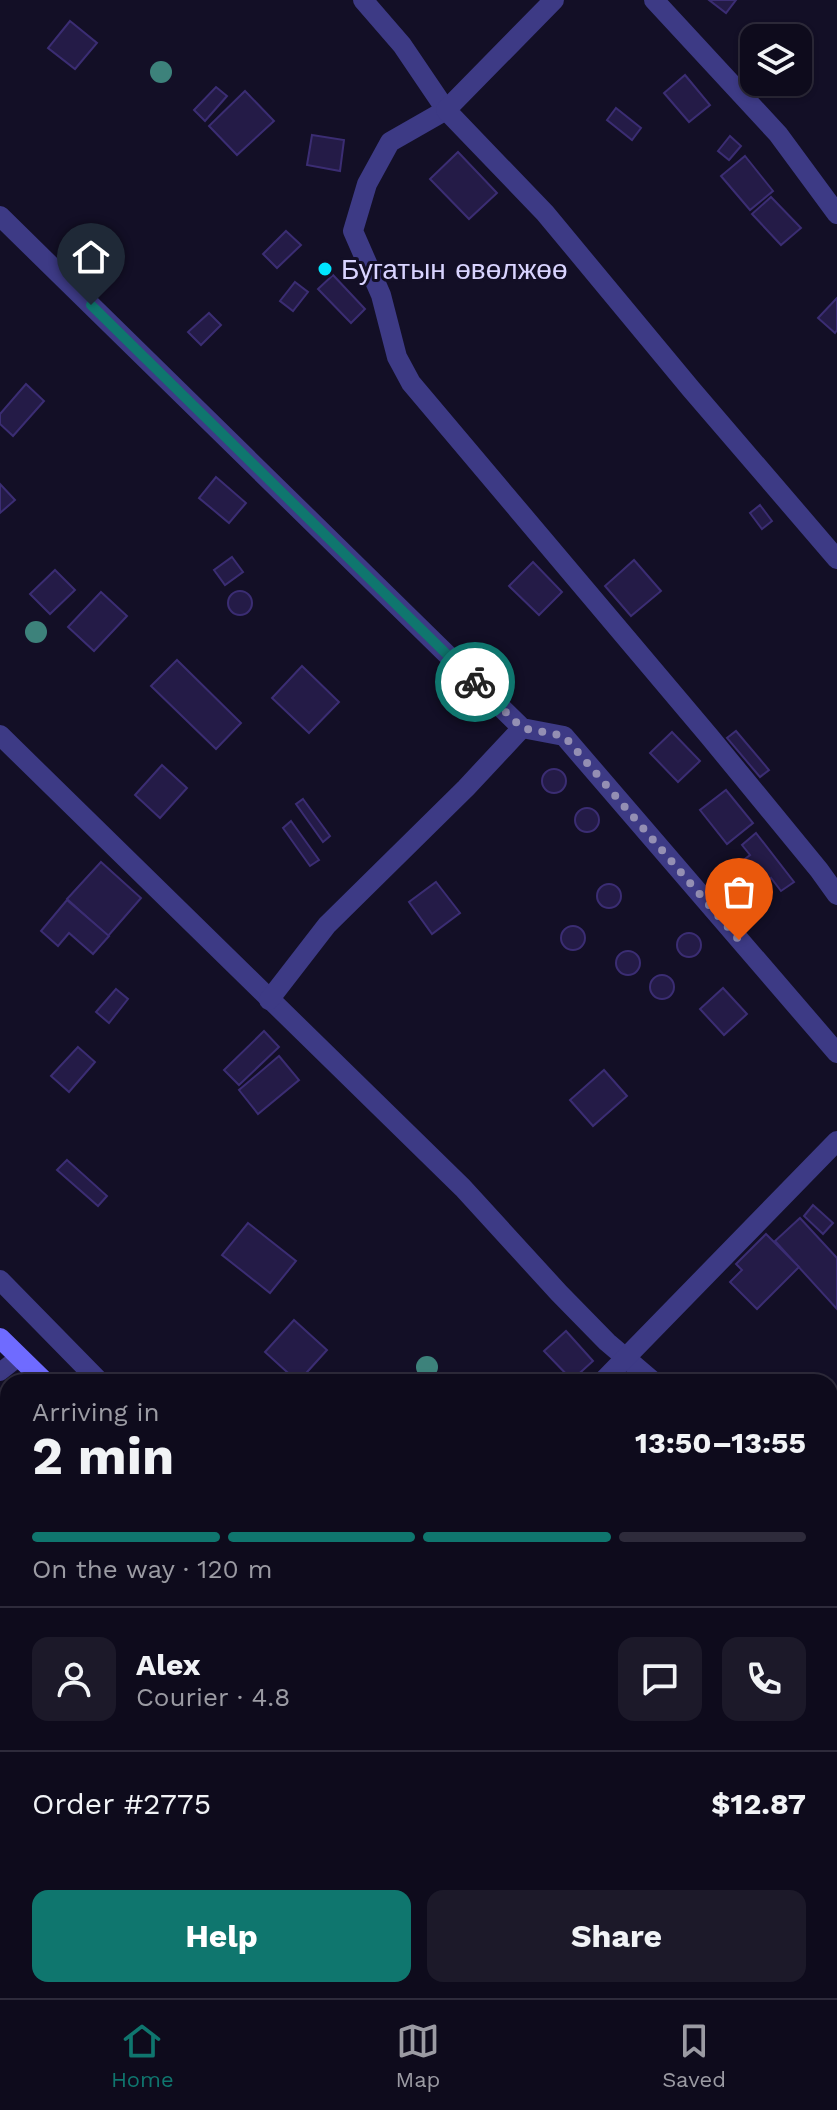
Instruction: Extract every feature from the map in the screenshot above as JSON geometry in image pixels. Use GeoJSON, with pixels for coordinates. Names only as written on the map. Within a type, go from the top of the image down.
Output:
{"type":"FeatureCollection","features":[{"type":"Feature","properties":{"kind":"main road"},"geometry":{"type":"LineString","coordinates":[[0,1338],[37,1374]]}},
{"type":"Feature","properties":{"kind":"street"},"geometry":{"type":"LineString","coordinates":[[363,0],[402,45],[446,110],[545,213],[837,559]]}},
{"type":"Feature","properties":{"kind":"street"},"geometry":{"type":"LineString","coordinates":[[554,0],[446,110],[390,142],[367,184],[353,231],[381,295],[397,357],[411,383],[709,736],[837,895]]}},
{"type":"Feature","properties":{"kind":"street"},"geometry":{"type":"LineString","coordinates":[[654,0],[778,134],[837,214]]}},
{"type":"Feature","properties":{"kind":"street"},"geometry":{"type":"LineString","coordinates":[[0,216],[522,728],[564,736],[837,1053]]}},
{"type":"Feature","properties":{"kind":"street"},"geometry":{"type":"LineString","coordinates":[[269,1000],[327,925],[466,788],[522,728]]}},
{"type":"Feature","properties":{"kind":"street"},"geometry":{"type":"LineString","coordinates":[[0,735],[463,1188],[607,1342],[646,1374]]}},
{"type":"Feature","properties":{"kind":"street"},"geometry":{"type":"LineString","coordinates":[[609,1374],[837,1141]]}},
{"type":"Feature","properties":{"kind":"street"},"geometry":{"type":"LineString","coordinates":[[0,1280],[92,1374]]}},
{"type":"Feature","properties":{"kind":"lane"},"geometry":{"type":"LineString","coordinates":[[0,1372],[19,1357]]}},
{"type":"Feature","properties":{"kind":"building"},"geometry":{"type":"Polygon","coordinates":[[[709,0],[736,0],[726,13],[709,0]]]}},
{"type":"Feature","properties":{"kind":"building"},"geometry":{"type":"Polygon","coordinates":[[[70,21],[97,43],[75,69],[48,48],[70,21]]]}},
{"type":"Feature","properties":{"kind":"building"},"geometry":{"type":"Polygon","coordinates":[[[685,75],[710,105],[689,122],[664,93],[685,75]]]}},
{"type":"Feature","properties":{"kind":"building"},"geometry":{"type":"Polygon","coordinates":[[[216,87],[227,96],[205,121],[194,110],[216,87]]]}},
{"type":"Feature","properties":{"kind":"building"},"geometry":{"type":"Polygon","coordinates":[[[245,91],[274,121],[237,155],[209,126],[245,91]]]}},
{"type":"Feature","properties":{"kind":"building"},"geometry":{"type":"Polygon","coordinates":[[[616,108],[641,128],[632,140],[607,120],[616,108]]]}},
{"type":"Feature","properties":{"kind":"building"},"geometry":{"type":"Polygon","coordinates":[[[312,135],[344,140],[340,171],[307,165],[312,135]]]}},
{"type":"Feature","properties":{"kind":"building"},"geometry":{"type":"Polygon","coordinates":[[[730,136],[741,146],[729,160],[718,151],[730,136]]]}},
{"type":"Feature","properties":{"kind":"building"},"geometry":{"type":"Polygon","coordinates":[[[458,152],[497,193],[469,219],[430,179],[458,152]]]}},
{"type":"Feature","properties":{"kind":"building"},"geometry":{"type":"Polygon","coordinates":[[[745,156],[773,191],[750,210],[721,176],[745,156]]]}},
{"type":"Feature","properties":{"kind":"building"},"geometry":{"type":"Polygon","coordinates":[[[771,197],[801,228],[781,245],[752,214],[771,197]]]}},
{"type":"Feature","properties":{"kind":"building"},"geometry":{"type":"Polygon","coordinates":[[[286,231],[301,245],[277,268],[263,254],[286,231]]]}},
{"type":"Feature","properties":{"kind":"building"},"geometry":{"type":"Polygon","coordinates":[[[333,275],[365,309],[351,323],[318,289],[333,275]]]}},
{"type":"Feature","properties":{"kind":"building"},"geometry":{"type":"Polygon","coordinates":[[[295,282],[308,292],[293,311],[280,301],[295,282]]]}},
{"type":"Feature","properties":{"kind":"building"},"geometry":{"type":"Polygon","coordinates":[[[837,298],[837,330],[835,333],[818,318],[837,298]]]}},
{"type":"Feature","properties":{"kind":"building"},"geometry":{"type":"Polygon","coordinates":[[[209,313],[221,325],[201,345],[188,332],[209,313]]]}},
{"type":"Feature","properties":{"kind":"building"},"geometry":{"type":"Polygon","coordinates":[[[26,384],[44,401],[13,436],[0,424],[0,414],[26,384]]]}},
{"type":"Feature","properties":{"kind":"building"},"geometry":{"type":"Polygon","coordinates":[[[216,477],[246,503],[229,523],[199,498],[216,477]]]}},
{"type":"Feature","properties":{"kind":"building"},"geometry":{"type":"Polygon","coordinates":[[[0,484],[15,500],[0,513],[0,484]]]}},
{"type":"Feature","properties":{"kind":"building"},"geometry":{"type":"Polygon","coordinates":[[[760,505],[772,521],[762,529],[750,513],[760,505]]]}},
{"type":"Feature","properties":{"kind":"building"},"geometry":{"type":"Polygon","coordinates":[[[232,557],[243,572],[225,585],[214,570],[232,557]]]}},
{"type":"Feature","properties":{"kind":"building"},"geometry":{"type":"Polygon","coordinates":[[[634,560],[661,591],[631,616],[605,586],[634,560]]]}},
{"type":"Feature","properties":{"kind":"building"},"geometry":{"type":"Polygon","coordinates":[[[533,562],[562,592],[539,615],[509,586],[533,562]]]}},
{"type":"Feature","properties":{"kind":"building"},"geometry":{"type":"Polygon","coordinates":[[[55,570],[75,590],[50,614],[30,594],[55,570]]]}},
{"type":"Feature","properties":{"kind":"building"},"geometry":{"type":"Polygon","coordinates":[[[240,591],[249,594],[252,603],[249,612],[240,615],[231,612],[228,603],[231,594],[240,591]]]}},
{"type":"Feature","properties":{"kind":"building"},"geometry":{"type":"Polygon","coordinates":[[[101,592],[127,616],[94,651],[68,627],[101,592]]]}},
{"type":"Feature","properties":{"kind":"building"},"geometry":{"type":"Polygon","coordinates":[[[177,660],[241,723],[216,749],[151,686],[177,660]]]}},
{"type":"Feature","properties":{"kind":"building"},"geometry":{"type":"Polygon","coordinates":[[[302,666],[339,702],[309,733],[272,698],[302,666]]]}},
{"type":"Feature","properties":{"kind":"building"},"geometry":{"type":"Polygon","coordinates":[[[736,731],[769,770],[760,777],[727,738],[736,731]]]}},
{"type":"Feature","properties":{"kind":"building"},"geometry":{"type":"Polygon","coordinates":[[[672,732],[700,761],[678,782],[650,753],[672,732]]]}},
{"type":"Feature","properties":{"kind":"building"},"geometry":{"type":"Polygon","coordinates":[[[162,765],[187,788],[160,818],[135,795],[162,765]]]}},
{"type":"Feature","properties":{"kind":"building"},"geometry":{"type":"Polygon","coordinates":[[[554,769],[565,776],[566,781],[559,792],[554,793],[543,786],[542,781],[549,770],[554,769]]]}},
{"type":"Feature","properties":{"kind":"building"},"geometry":{"type":"Polygon","coordinates":[[[726,790],[753,823],[727,844],[700,810],[726,790]]]}},
{"type":"Feature","properties":{"kind":"building"},"geometry":{"type":"Polygon","coordinates":[[[303,799],[330,836],[323,842],[296,804],[303,799]]]}},
{"type":"Feature","properties":{"kind":"building"},"geometry":{"type":"Polygon","coordinates":[[[587,808],[598,815],[599,820],[592,831],[587,832],[576,825],[575,820],[582,809],[587,808]]]}},
{"type":"Feature","properties":{"kind":"building"},"geometry":{"type":"Polygon","coordinates":[[[291,821],[319,860],[310,866],[283,828],[291,821]]]}},
{"type":"Feature","properties":{"kind":"building"},"geometry":{"type":"Polygon","coordinates":[[[756,833],[794,882],[781,891],[771,878],[755,890],[736,866],[750,855],[742,845],[756,833]]]}},
{"type":"Feature","properties":{"kind":"building"},"geometry":{"type":"Polygon","coordinates":[[[101,862],[141,898],[108,936],[67,899],[101,862]]]}},
{"type":"Feature","properties":{"kind":"building"},"geometry":{"type":"Polygon","coordinates":[[[436,882],[460,913],[432,934],[409,902],[436,882]]]}},
{"type":"Feature","properties":{"kind":"building"},"geometry":{"type":"Polygon","coordinates":[[[609,884],[620,891],[621,896],[614,907],[609,908],[598,901],[597,896],[604,885],[609,884]]]}},
{"type":"Feature","properties":{"kind":"building"},"geometry":{"type":"Polygon","coordinates":[[[67,900],[109,936],[93,954],[69,933],[58,946],[41,931],[67,900]]]}},
{"type":"Feature","properties":{"kind":"building"},"geometry":{"type":"Polygon","coordinates":[[[573,926],[584,933],[585,938],[578,949],[573,950],[562,943],[561,938],[568,927],[573,926]]]}},
{"type":"Feature","properties":{"kind":"building"},"geometry":{"type":"Polygon","coordinates":[[[689,933],[700,940],[701,945],[694,956],[689,957],[678,950],[677,945],[684,934],[689,933]]]}},
{"type":"Feature","properties":{"kind":"building"},"geometry":{"type":"Polygon","coordinates":[[[628,951],[639,958],[640,963],[633,974],[628,975],[617,968],[616,963],[623,952],[628,951]]]}},
{"type":"Feature","properties":{"kind":"building"},"geometry":{"type":"Polygon","coordinates":[[[662,975],[673,982],[674,987],[667,998],[662,999],[651,992],[650,987],[657,976],[662,975]]]}},
{"type":"Feature","properties":{"kind":"building"},"geometry":{"type":"Polygon","coordinates":[[[723,988],[747,1014],[724,1035],[700,1009],[723,988]]]}},
{"type":"Feature","properties":{"kind":"building"},"geometry":{"type":"Polygon","coordinates":[[[116,989],[128,999],[109,1023],[96,1012],[116,989]]]}},
{"type":"Feature","properties":{"kind":"building"},"geometry":{"type":"Polygon","coordinates":[[[264,1031],[279,1047],[239,1085],[224,1070],[264,1031]]]}},
{"type":"Feature","properties":{"kind":"building"},"geometry":{"type":"Polygon","coordinates":[[[78,1047],[95,1062],[69,1092],[51,1076],[78,1047]]]}},
{"type":"Feature","properties":{"kind":"building"},"geometry":{"type":"Polygon","coordinates":[[[279,1056],[299,1080],[258,1114],[239,1090],[279,1056]]]}},
{"type":"Feature","properties":{"kind":"building"},"geometry":{"type":"Polygon","coordinates":[[[604,1070],[627,1096],[593,1126],[570,1100],[604,1070]]]}},
{"type":"Feature","properties":{"kind":"building"},"geometry":{"type":"Polygon","coordinates":[[[67,1160],[107,1196],[98,1206],[57,1170],[67,1160]]]}},
{"type":"Feature","properties":{"kind":"building"},"geometry":{"type":"Polygon","coordinates":[[[813,1205],[833,1223],[823,1234],[804,1216],[813,1205]]]}},
{"type":"Feature","properties":{"kind":"building"},"geometry":{"type":"Polygon","coordinates":[[[800,1218],[837,1258],[837,1309],[775,1241],[800,1218]]]}},
{"type":"Feature","properties":{"kind":"building"},"geometry":{"type":"Polygon","coordinates":[[[248,1223],[296,1261],[270,1293],[222,1255],[248,1223]]]}},
{"type":"Feature","properties":{"kind":"building"},"geometry":{"type":"Polygon","coordinates":[[[766,1234],[799,1267],[757,1309],[730,1282],[742,1270],[736,1264],[766,1234]]]}},
{"type":"Feature","properties":{"kind":"building"},"geometry":{"type":"Polygon","coordinates":[[[294,1320],[327,1350],[305,1374],[289,1374],[265,1352],[294,1320]]]}},
{"type":"Feature","properties":{"kind":"building"},"geometry":{"type":"Polygon","coordinates":[[[566,1331],[593,1361],[579,1374],[566,1374],[544,1351],[566,1331]]]}},
{"type":"Feature","properties":{"kind":"way so far"},"geometry":{"type":"LineString","coordinates":[[475,682],[522,728],[564,736],[739,940]]}},
{"type":"Feature","properties":{"kind":"place","name":"Бугатын өвөлжөө"},"geometry":{"type":"Point","coordinates":[325,269]}},
{"type":"Feature","properties":{"kind":"route"},"geometry":{"type":"LineString","coordinates":[[91,305],[475,682]]}}]}
